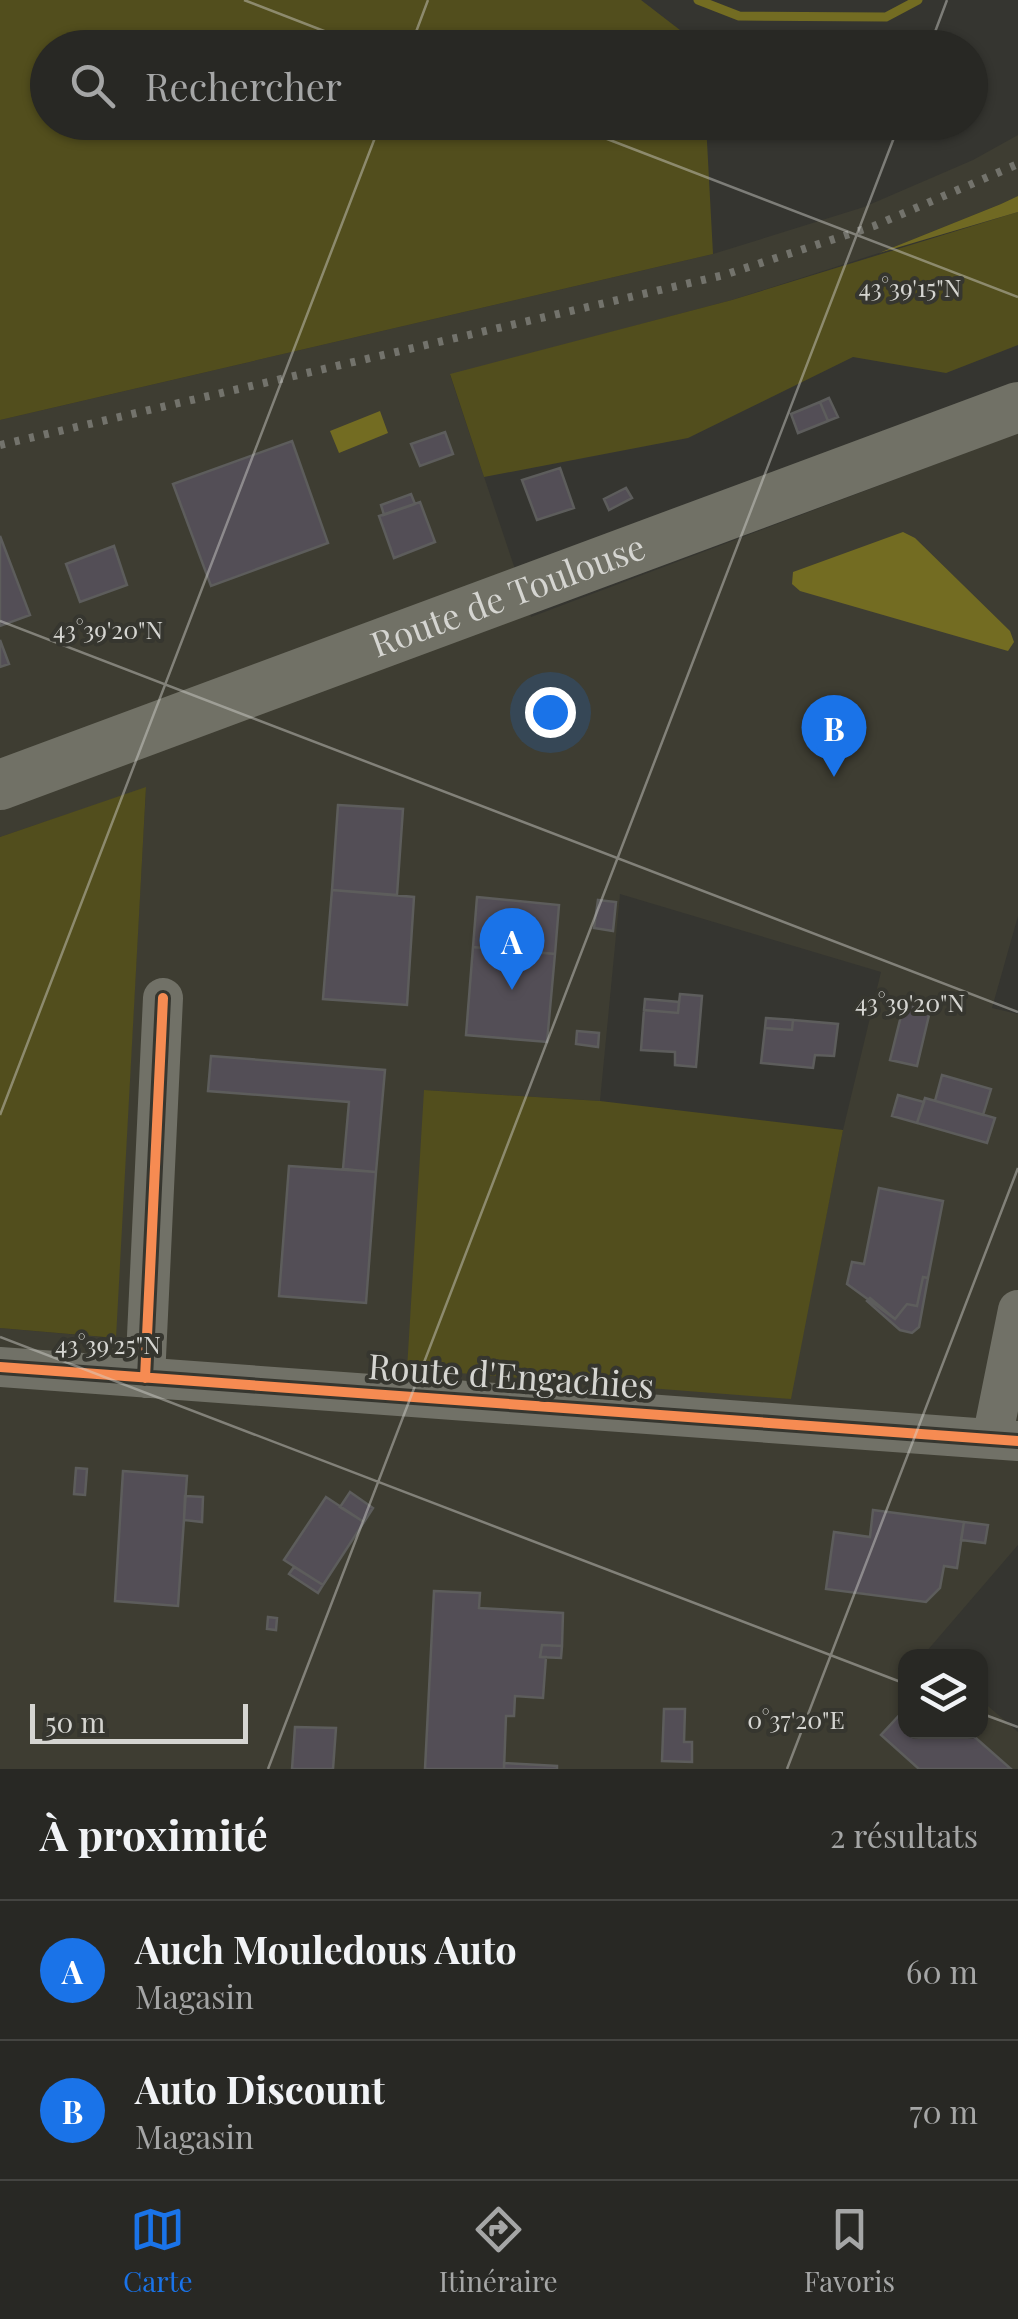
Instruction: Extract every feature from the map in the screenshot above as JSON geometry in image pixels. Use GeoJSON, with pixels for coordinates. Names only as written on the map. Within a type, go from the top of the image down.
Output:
{"type":"FeatureCollection","features":[{"type":"Feature","properties":{"kind":"main road","name":"Route de Toulouse"},"geometry":{"type":"LineString","coordinates":[[0,785],[1018,407]]}},
{"type":"Feature","properties":{"kind":"street"},"geometry":{"type":"LineString","coordinates":[[145,1378],[163,998]]}},
{"type":"Feature","properties":{"kind":"street"},"geometry":{"type":"LineString","coordinates":[[1005,1440],[1018,1310]]}},
{"type":"Feature","properties":{"kind":"street","name":"Route d'Engachies"},"geometry":{"type":"LineString","coordinates":[[0,1367],[1005,1440]]}},
{"type":"Feature","properties":{"kind":"shaded area"},"geometry":{"type":"Polygon","coordinates":[[[0,0],[641,0],[680,30],[30,30],[30,140],[707,140],[713,254],[0,420],[0,0]]]}},
{"type":"Feature","properties":{"kind":"shaded area"},"geometry":{"type":"Polygon","coordinates":[[[1018,135],[1018,196],[1001,204],[879,253],[732,300],[450,375],[531,617],[1018,433],[1018,916],[992,1008],[1018,1014],[1018,1545],[929,1649],[898,1649],[898,1739],[988,1739],[988,1706],[1018,1732],[1018,1769],[0,1769],[0,1328],[115,1338],[146,788],[0,837],[0,420],[713,254],[864,207],[973,160],[1018,135]],[[620,894],[600,1101],[424,1090],[790,1399],[843,1130],[881,972],[620,894]]]}},
{"type":"Feature","properties":{"kind":"shaded area"},"geometry":{"type":"Polygon","coordinates":[[[1018,196],[1018,212],[879,253],[1001,204],[1018,196]]]}},
{"type":"Feature","properties":{"kind":"shaded area"},"geometry":{"type":"Polygon","coordinates":[[[1018,212],[1018,345],[946,373],[853,357],[688,438],[484,477],[450,374],[732,300],[1018,212]]]}},
{"type":"Feature","properties":{"kind":"shaded area"},"geometry":{"type":"Polygon","coordinates":[[[380,411],[388,433],[339,453],[330,431],[380,411]]]}},
{"type":"Feature","properties":{"kind":"shaded area"},"geometry":{"type":"Polygon","coordinates":[[[903,532],[915,538],[1010,631],[1014,642],[1008,651],[800,591],[792,584],[793,572],[903,532]]]}},
{"type":"Feature","properties":{"kind":"shaded area"},"geometry":{"type":"Polygon","coordinates":[[[146,787],[116,1338],[0,1328],[0,837],[146,787]]]}},
{"type":"Feature","properties":{"kind":"shaded area"},"geometry":{"type":"Polygon","coordinates":[[[424,1090],[600,1101],[843,1130],[791,1399],[407,1369],[424,1090]]]}},
{"type":"Feature","properties":{"kind":"building"},"geometry":{"type":"Polygon","coordinates":[[[829,398],[838,417],[828,421],[820,402],[829,398]]]}},
{"type":"Feature","properties":{"kind":"building"},"geometry":{"type":"Polygon","coordinates":[[[820,402],[828,421],[798,433],[791,414],[820,402]]]}},
{"type":"Feature","properties":{"kind":"building"},"geometry":{"type":"Polygon","coordinates":[[[445,432],[453,454],[420,466],[411,444],[445,432]]]}},
{"type":"Feature","properties":{"kind":"building"},"geometry":{"type":"Polygon","coordinates":[[[292,441],[328,543],[211,586],[173,484],[292,441]]]}},
{"type":"Feature","properties":{"kind":"building"},"geometry":{"type":"Polygon","coordinates":[[[560,468],[574,508],[537,520],[522,480],[560,468]]]}},
{"type":"Feature","properties":{"kind":"building"},"geometry":{"type":"Polygon","coordinates":[[[626,488],[632,498],[609,510],[604,499],[626,488]]]}},
{"type":"Feature","properties":{"kind":"building"},"geometry":{"type":"Polygon","coordinates":[[[411,494],[415,504],[384,515],[381,505],[411,494]]]}},
{"type":"Feature","properties":{"kind":"building"},"geometry":{"type":"Polygon","coordinates":[[[420,502],[435,542],[394,558],[379,516],[420,502]]]}},
{"type":"Feature","properties":{"kind":"building"},"geometry":{"type":"Polygon","coordinates":[[[0,536],[30,615],[0,626],[0,536]]]}},
{"type":"Feature","properties":{"kind":"building"},"geometry":{"type":"Polygon","coordinates":[[[114,546],[127,585],[80,602],[66,564],[114,546]]]}},
{"type":"Feature","properties":{"kind":"building"},"geometry":{"type":"Polygon","coordinates":[[[0,640],[9,664],[0,667],[0,640]]]}},
{"type":"Feature","properties":{"kind":"building"},"geometry":{"type":"Polygon","coordinates":[[[338,805],[403,809],[397,895],[332,890],[338,805]]]}},
{"type":"Feature","properties":{"kind":"building"},"geometry":{"type":"Polygon","coordinates":[[[332,890],[414,897],[407,1005],[323,999],[332,890]]]}},
{"type":"Feature","properties":{"kind":"building"},"geometry":{"type":"Polygon","coordinates":[[[477,897],[559,905],[555,954],[473,947],[477,897]]]}},
{"type":"Feature","properties":{"kind":"building"},"geometry":{"type":"Polygon","coordinates":[[[598,900],[616,902],[613,931],[594,928],[598,900]]]}},
{"type":"Feature","properties":{"kind":"building"},"geometry":{"type":"Polygon","coordinates":[[[473,947],[555,954],[547,1042],[466,1035],[473,947]]]}},
{"type":"Feature","properties":{"kind":"building"},"geometry":{"type":"Polygon","coordinates":[[[680,994],[702,996],[696,1067],[675,1065],[675,1052],[641,1050],[644,1010],[678,1013],[680,994]]]}},
{"type":"Feature","properties":{"kind":"building"},"geometry":{"type":"Polygon","coordinates":[[[645,999],[679,1002],[678,1013],[644,1010],[645,999]]]}},
{"type":"Feature","properties":{"kind":"building"},"geometry":{"type":"Polygon","coordinates":[[[904,1004],[930,1011],[917,1066],[890,1060],[904,1004]]]}},
{"type":"Feature","properties":{"kind":"building"},"geometry":{"type":"Polygon","coordinates":[[[766,1018],[793,1020],[792,1030],[765,1028],[766,1018]]]}},
{"type":"Feature","properties":{"kind":"building"},"geometry":{"type":"Polygon","coordinates":[[[793,1020],[838,1024],[834,1056],[815,1055],[813,1068],[761,1063],[765,1028],[792,1030],[793,1020]]]}},
{"type":"Feature","properties":{"kind":"building"},"geometry":{"type":"Polygon","coordinates":[[[577,1031],[599,1033],[598,1047],[576,1044],[577,1031]]]}},
{"type":"Feature","properties":{"kind":"building"},"geometry":{"type":"Polygon","coordinates":[[[211,1056],[385,1070],[376,1172],[343,1169],[349,1102],[208,1091],[211,1056]]]}},
{"type":"Feature","properties":{"kind":"building"},"geometry":{"type":"Polygon","coordinates":[[[942,1075],[991,1089],[983,1115],[935,1101],[942,1075]]]}},
{"type":"Feature","properties":{"kind":"building"},"geometry":{"type":"Polygon","coordinates":[[[898,1095],[924,1102],[917,1123],[892,1116],[898,1095]]]}},
{"type":"Feature","properties":{"kind":"building"},"geometry":{"type":"Polygon","coordinates":[[[925,1098],[995,1118],[987,1143],[917,1123],[925,1098]]]}},
{"type":"Feature","properties":{"kind":"building"},"geometry":{"type":"Polygon","coordinates":[[[289,1166],[376,1172],[366,1303],[279,1296],[289,1166]]]}},
{"type":"Feature","properties":{"kind":"building"},"geometry":{"type":"Polygon","coordinates":[[[879,1188],[943,1201],[928,1278],[923,1277],[917,1306],[907,1304],[895,1319],[847,1284],[852,1262],[864,1264],[879,1188]]]}},
{"type":"Feature","properties":{"kind":"building"},"geometry":{"type":"Polygon","coordinates":[[[923,1277],[928,1278],[919,1327],[912,1333],[900,1330],[867,1301],[870,1298],[895,1319],[907,1304],[917,1306],[923,1277]]]}},
{"type":"Feature","properties":{"kind":"building"},"geometry":{"type":"Polygon","coordinates":[[[76,1468],[87,1469],[85,1495],[74,1494],[76,1468]]]}},
{"type":"Feature","properties":{"kind":"building"},"geometry":{"type":"Polygon","coordinates":[[[123,1471],[187,1476],[178,1606],[115,1601],[123,1471]]]}},
{"type":"Feature","properties":{"kind":"building"},"geometry":{"type":"Polygon","coordinates":[[[350,1492],[373,1508],[364,1522],[340,1507],[350,1492]]]}},
{"type":"Feature","properties":{"kind":"building"},"geometry":{"type":"Polygon","coordinates":[[[185,1496],[203,1497],[202,1522],[184,1520],[185,1496]]]}},
{"type":"Feature","properties":{"kind":"building"},"geometry":{"type":"Polygon","coordinates":[[[326,1497],[364,1522],[323,1585],[284,1560],[326,1497]]]}},
{"type":"Feature","properties":{"kind":"building"},"geometry":{"type":"Polygon","coordinates":[[[873,1510],[964,1522],[957,1568],[944,1566],[940,1588],[926,1602],[826,1589],[834,1532],[870,1537],[873,1510]]]}},
{"type":"Feature","properties":{"kind":"building"},"geometry":{"type":"Polygon","coordinates":[[[964,1522],[988,1525],[985,1543],[961,1540],[964,1522]]]}},
{"type":"Feature","properties":{"kind":"building"},"geometry":{"type":"Polygon","coordinates":[[[294,1567],[323,1585],[318,1593],[289,1574],[294,1567]]]}},
{"type":"Feature","properties":{"kind":"building"},"geometry":{"type":"Polygon","coordinates":[[[434,1591],[480,1593],[479,1608],[563,1613],[562,1646],[542,1645],[540,1657],[546,1657],[543,1698],[515,1696],[514,1716],[506,1716],[504,1769],[425,1769],[434,1591]]]}},
{"type":"Feature","properties":{"kind":"building"},"geometry":{"type":"Polygon","coordinates":[[[268,1617],[277,1618],[276,1630],[267,1629],[268,1617]]]}},
{"type":"Feature","properties":{"kind":"building"},"geometry":{"type":"Polygon","coordinates":[[[542,1645],[562,1646],[561,1658],[540,1657],[542,1645]]]}},
{"type":"Feature","properties":{"kind":"building"},"geometry":{"type":"Polygon","coordinates":[[[664,1709],[685,1709],[684,1742],[692,1742],[692,1762],[662,1761],[664,1709]]]}},
{"type":"Feature","properties":{"kind":"building"},"geometry":{"type":"Polygon","coordinates":[[[898,1717],[898,1739],[977,1739],[1011,1769],[919,1769],[881,1735],[898,1717]]]}},
{"type":"Feature","properties":{"kind":"building"},"geometry":{"type":"Polygon","coordinates":[[[295,1727],[336,1728],[333,1769],[292,1769],[295,1727]]]}},
{"type":"Feature","properties":{"kind":"building"},"geometry":{"type":"Polygon","coordinates":[[[504,1763],[557,1766],[557,1769],[504,1769],[504,1763]]]}},
{"type":"Feature","properties":{"kind":"waterway"},"geometry":{"type":"LineString","coordinates":[[698,0],[739,16],[886,17],[918,0]]}},
{"type":"Feature","properties":{"kind":"railway"},"geometry":{"type":"LineString","coordinates":[[0,445],[724,275],[874,226],[1018,164]]}},
{"type":"Feature","properties":{"kind":"cycle path"},"geometry":{"type":"LineString","coordinates":[[145,1378],[163,998]]}},
{"type":"Feature","properties":{"kind":"cycle path"},"geometry":{"type":"LineString","coordinates":[[0,1367],[1018,1441]]}},
{"type":"Feature","properties":{"kind":"place","name":"Auto Discount"},"geometry":{"type":"Point","coordinates":[834,777]}},
{"type":"Feature","properties":{"kind":"place","name":"Auch Mouledous Auto"},"geometry":{"type":"Point","coordinates":[512,990]}}]}
